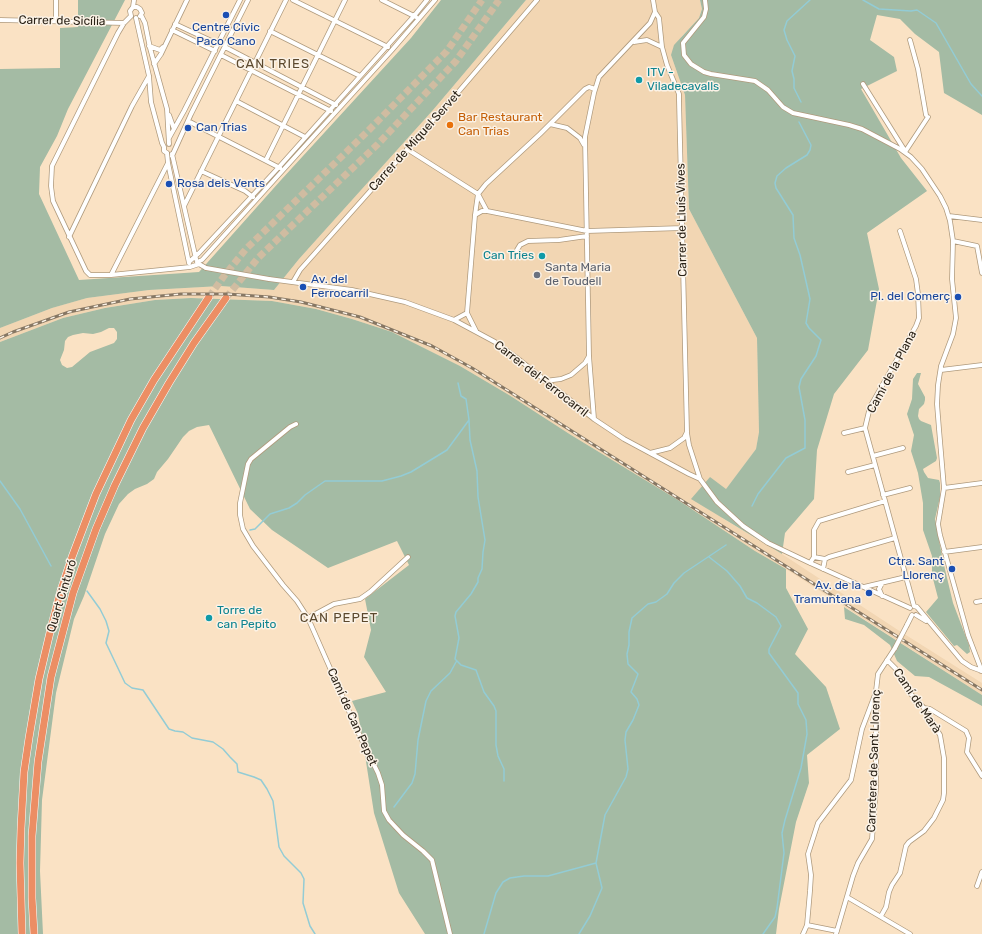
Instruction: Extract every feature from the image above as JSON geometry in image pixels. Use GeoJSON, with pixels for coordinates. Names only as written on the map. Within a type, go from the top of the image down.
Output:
{"type":"FeatureCollection","features":[{"type":"Feature","properties":{"kind":"highway","name":"Quart Cinturó"},"geometry":{"type":"LineString","coordinates":[[22,934],[20,863],[24,772],[39,679],[60,597],[72,557],[96,494],[127,427],[154,380],[210,297]]}},
{"type":"Feature","properties":{"kind":"highway","name":"Quart Cinturó"},"geometry":{"type":"LineString","coordinates":[[34,934],[32,898],[32,843],[38,762],[51,677],[73,593],[96,529],[115,485],[143,428],[177,370],[226,298]]}},
{"type":"Feature","properties":{"kind":"street"},"geometry":{"type":"LineString","coordinates":[[56,0],[56,21]]}},
{"type":"Feature","properties":{"kind":"street"},"geometry":{"type":"LineString","coordinates":[[131,16],[130,11],[133,7],[134,0]]}},
{"type":"Feature","properties":{"kind":"street"},"geometry":{"type":"LineString","coordinates":[[154,64],[161,54],[187,0]]}},
{"type":"Feature","properties":{"kind":"street"},"geometry":{"type":"LineString","coordinates":[[172,151],[164,150],[167,146],[169,138],[240,0]]}},
{"type":"Feature","properties":{"kind":"street"},"geometry":{"type":"LineString","coordinates":[[111,275],[248,0]]}},
{"type":"Feature","properties":{"kind":"street"},"geometry":{"type":"LineString","coordinates":[[184,206],[286,0]]}},
{"type":"Feature","properties":{"kind":"street"},"geometry":{"type":"LineString","coordinates":[[293,0],[392,50]]}},
{"type":"Feature","properties":{"kind":"street"},"geometry":{"type":"LineString","coordinates":[[266,160],[345,0]]}},
{"type":"Feature","properties":{"kind":"street"},"geometry":{"type":"LineString","coordinates":[[382,0],[419,19]]}},
{"type":"Feature","properties":{"kind":"street"},"geometry":{"type":"LineString","coordinates":[[188,265],[279,167],[428,0]]}},
{"type":"Feature","properties":{"kind":"street"},"geometry":{"type":"LineString","coordinates":[[131,16],[124,22],[52,166],[51,186],[53,200],[87,273],[93,275],[111,275],[188,265],[198,263],[202,260],[392,50],[435,0]]}},
{"type":"Feature","properties":{"kind":"street","name":"Carrer de Miquel Servet"},"geometry":{"type":"LineString","coordinates":[[293,282],[300,270],[537,0]]}},
{"type":"Feature","properties":{"kind":"street","name":"Carrer de Lluís Vives"},"geometry":{"type":"LineString","coordinates":[[653,0],[655,12],[659,18],[662,47],[680,100],[687,432],[689,445],[700,479]]}},
{"type":"Feature","properties":{"kind":"street"},"geometry":{"type":"LineString","coordinates":[[705,0],[706,10],[704,17],[683,43],[684,55],[691,64],[704,72],[711,74],[755,81],[768,90],[782,106],[793,113],[862,129],[905,152],[922,169],[940,196],[949,216],[953,241],[952,279],[956,318],[940,370],[938,385],[937,404],[944,488],[938,524],[944,552],[970,641],[981,671]]}},
{"type":"Feature","properties":{"kind":"street"},"geometry":{"type":"LineString","coordinates":[[133,7],[140,9],[145,23],[149,46],[174,129]]}},
{"type":"Feature","properties":{"kind":"street"},"geometry":{"type":"LineString","coordinates":[[594,419],[589,356],[584,145],[587,124],[599,77],[648,25],[655,12]]}},
{"type":"Feature","properties":{"kind":"street"},"geometry":{"type":"LineString","coordinates":[[136,18],[141,15]]}},
{"type":"Feature","properties":{"kind":"street"},"geometry":{"type":"LineString","coordinates":[[131,16],[136,18]]}},
{"type":"Feature","properties":{"kind":"street"},"geometry":{"type":"LineString","coordinates":[[136,18],[148,76],[151,102],[162,143],[167,146],[172,146],[184,206],[198,263]]}},
{"type":"Feature","properties":{"kind":"street","name":"Carrer de Sicília"},"geometry":{"type":"LineString","coordinates":[[0,20],[124,22]]}},
{"type":"Feature","properties":{"kind":"street"},"geometry":{"type":"LineString","coordinates":[[175,24],[218,44]]}},
{"type":"Feature","properties":{"kind":"street"},"geometry":{"type":"LineString","coordinates":[[172,30],[214,51]]}},
{"type":"Feature","properties":{"kind":"street"},"geometry":{"type":"LineString","coordinates":[[270,31],[360,76]]}},
{"type":"Feature","properties":{"kind":"street"},"geometry":{"type":"LineString","coordinates":[[632,42],[647,40],[662,47]]}},
{"type":"Feature","properties":{"kind":"street"},"geometry":{"type":"LineString","coordinates":[[905,152],[927,116],[918,69],[910,40]]}},
{"type":"Feature","properties":{"kind":"street"},"geometry":{"type":"LineString","coordinates":[[149,46],[160,50],[164,47]]}},
{"type":"Feature","properties":{"kind":"street"},"geometry":{"type":"LineString","coordinates":[[225,48],[303,87],[335,104],[339,108]]}},
{"type":"Feature","properties":{"kind":"street"},"geometry":{"type":"LineString","coordinates":[[221,55],[335,112]]}},
{"type":"Feature","properties":{"kind":"street"},"geometry":{"type":"LineString","coordinates":[[69,236],[148,76]]}},
{"type":"Feature","properties":{"kind":"street"},"geometry":{"type":"LineString","coordinates":[[863,84],[905,152]]}},
{"type":"Feature","properties":{"kind":"street"},"geometry":{"type":"LineString","coordinates":[[476,331],[467,313],[478,194],[486,184],[585,89],[595,89]]}},
{"type":"Feature","properties":{"kind":"street"},"geometry":{"type":"LineString","coordinates":[[236,101],[305,137]]}},
{"type":"Feature","properties":{"kind":"street"},"geometry":{"type":"LineString","coordinates":[[167,109],[169,138]]}},
{"type":"Feature","properties":{"kind":"street"},"geometry":{"type":"LineString","coordinates":[[188,121],[283,170]]}},
{"type":"Feature","properties":{"kind":"street"},"geometry":{"type":"LineString","coordinates":[[550,124],[567,128],[580,138],[584,145]]}},
{"type":"Feature","properties":{"kind":"street"},"geometry":{"type":"LineString","coordinates":[[407,149],[478,194],[487,211]]}},
{"type":"Feature","properties":{"kind":"street"},"geometry":{"type":"LineString","coordinates":[[168,163],[188,265]]}},
{"type":"Feature","properties":{"kind":"street"},"geometry":{"type":"LineString","coordinates":[[201,171],[245,191],[256,200]]}},
{"type":"Feature","properties":{"kind":"street"},"geometry":{"type":"LineString","coordinates":[[475,215],[482,211],[487,211],[587,231],[683,228]]}},
{"type":"Feature","properties":{"kind":"street"},"geometry":{"type":"LineString","coordinates":[[949,216],[982,220]]}},
{"type":"Feature","properties":{"kind":"street","name":"Camí de la Plana"},"geometry":{"type":"LineString","coordinates":[[900,231],[916,279],[919,318],[916,326],[870,407],[866,428],[906,577],[912,607],[910,612],[916,613]]}},
{"type":"Feature","properties":{"kind":"street"},"geometry":{"type":"LineString","coordinates":[[517,256],[517,250],[520,245],[528,241],[559,240],[587,236]]}},
{"type":"Feature","properties":{"kind":"street"},"geometry":{"type":"LineString","coordinates":[[953,241],[977,246],[982,273]]}},
{"type":"Feature","properties":{"kind":"street","name":"Carrer del Ferrocarril"},"geometry":{"type":"LineString","coordinates":[[198,263],[206,268],[269,279],[352,290],[405,302],[454,320],[495,342],[582,410],[624,439],[700,479]]}},
{"type":"Feature","properties":{"kind":"street"},"geometry":{"type":"LineString","coordinates":[[454,320],[467,313]]}},
{"type":"Feature","properties":{"kind":"street"},"geometry":{"type":"LineString","coordinates":[[545,381],[560,380],[571,375],[585,363],[589,356]]}},
{"type":"Feature","properties":{"kind":"street"},"geometry":{"type":"LineString","coordinates":[[940,370],[982,365]]}},
{"type":"Feature","properties":{"kind":"street"},"geometry":{"type":"LineString","coordinates":[[582,410],[589,410],[592,404]]}},
{"type":"Feature","properties":{"kind":"street","name":"Camí de Can Pepet"},"geometry":{"type":"LineString","coordinates":[[296,424],[290,427],[250,459],[240,503],[240,515],[247,538],[283,585],[297,600],[308,618],[359,734],[378,773],[382,786],[384,811],[389,820],[403,835],[429,856],[433,864],[450,934]]}},
{"type":"Feature","properties":{"kind":"street"},"geometry":{"type":"LineString","coordinates":[[844,433],[866,428]]}},
{"type":"Feature","properties":{"kind":"street"},"geometry":{"type":"LineString","coordinates":[[650,453],[670,448],[684,438],[687,432]]}},
{"type":"Feature","properties":{"kind":"street"},"geometry":{"type":"LineString","coordinates":[[873,456],[903,448]]}},
{"type":"Feature","properties":{"kind":"street"},"geometry":{"type":"LineString","coordinates":[[848,472],[875,465]]}},
{"type":"Feature","properties":{"kind":"street"},"geometry":{"type":"LineString","coordinates":[[700,479],[717,502],[743,526],[768,542],[882,596],[912,607],[917,607],[916,613],[930,624],[962,661],[981,671]]}},
{"type":"Feature","properties":{"kind":"street"},"geometry":{"type":"LineString","coordinates":[[944,488],[982,483]]}},
{"type":"Feature","properties":{"kind":"street"},"geometry":{"type":"LineString","coordinates":[[883,495],[910,488]]}},
{"type":"Feature","properties":{"kind":"street"},"geometry":{"type":"LineString","coordinates":[[810,563],[814,557],[814,530],[819,521],[885,501]]}},
{"type":"Feature","properties":{"kind":"street"},"geometry":{"type":"LineString","coordinates":[[814,557],[825,559],[895,538]]}},
{"type":"Feature","properties":{"kind":"street"},"geometry":{"type":"LineString","coordinates":[[944,552],[982,547]]}},
{"type":"Feature","properties":{"kind":"street"},"geometry":{"type":"LineString","coordinates":[[308,618],[334,604],[360,599],[370,592],[408,557]]}},
{"type":"Feature","properties":{"kind":"street"},"geometry":{"type":"LineString","coordinates":[[823,569],[825,559]]}},
{"type":"Feature","properties":{"kind":"street"},"geometry":{"type":"LineString","coordinates":[[864,587],[906,577]]}},
{"type":"Feature","properties":{"kind":"street"},"geometry":{"type":"LineString","coordinates":[[882,583],[879,589],[882,596]]}},
{"type":"Feature","properties":{"kind":"street"},"geometry":{"type":"LineString","coordinates":[[976,602],[982,601]]}},
{"type":"Feature","properties":{"kind":"street","name":"Carretera de Sant Llorenç"},"geometry":{"type":"LineString","coordinates":[[836,933],[853,876],[858,863],[872,839],[876,787],[876,691],[878,674],[916,613]]}},
{"type":"Feature","properties":{"kind":"street","name":"Camí de Marà"},"geometry":{"type":"LineString","coordinates":[[881,916],[886,907],[889,892],[900,873],[906,846],[929,825],[943,800],[944,758],[940,735],[924,708],[909,692],[896,669],[887,660]]}},
{"type":"Feature","properties":{"kind":"street"},"geometry":{"type":"LineString","coordinates":[[803,934],[807,925],[811,875],[808,854],[818,823],[852,780],[862,729],[876,691]]}},
{"type":"Feature","properties":{"kind":"street"},"geometry":{"type":"LineString","coordinates":[[924,708],[930,709],[966,731],[969,738],[967,752],[982,776]]}},
{"type":"Feature","properties":{"kind":"street"},"geometry":{"type":"LineString","coordinates":[[977,886],[982,872]]}},
{"type":"Feature","properties":{"kind":"street"},"geometry":{"type":"LineString","coordinates":[[847,897],[910,934]]}},
{"type":"Feature","properties":{"kind":"street"},"geometry":{"type":"LineString","coordinates":[[807,925],[836,933]]}},
{"type":"Feature","properties":{"kind":"shaded area"},"geometry":{"type":"Polygon","coordinates":[[[526,0],[700,0],[702,9],[699,18],[682,36],[671,55],[685,95],[689,209],[757,338],[759,432],[756,449],[726,489],[722,518],[782,554],[982,683],[982,695],[786,569],[755,551],[678,500],[571,435],[509,395],[460,366],[392,332],[316,309],[272,301],[191,298],[155,300],[105,308],[63,318],[0,342],[0,328],[52,308],[87,298],[149,290],[221,286],[274,290],[299,259],[433,110],[526,0]]]}},
{"type":"Feature","properties":{"kind":"green space"},"geometry":{"type":"Polygon","coordinates":[[[78,0],[125,0],[68,109],[57,136],[40,167],[39,194],[79,280],[199,272],[411,38],[441,0],[526,0],[433,110],[299,259],[274,290],[221,286],[149,290],[87,298],[52,308],[0,328],[0,69],[60,68],[60,28],[78,27],[78,0]]]}},
{"type":"Feature","properties":{"kind":"green space"},"geometry":{"type":"Polygon","coordinates":[[[700,0],[982,0],[982,115],[944,93],[939,52],[915,34],[900,19],[877,15],[870,40],[894,57],[897,71],[861,89],[901,158],[927,191],[867,233],[879,289],[868,350],[834,394],[817,450],[814,499],[785,533],[782,554],[691,499],[710,477],[726,489],[756,449],[759,432],[757,338],[689,209],[685,95],[671,55],[674,45],[699,18],[702,9],[700,0]]]}},
{"type":"Feature","properties":{"kind":"green space"},"geometry":{"type":"Polygon","coordinates":[[[191,298],[272,301],[316,309],[392,332],[460,366],[509,395],[571,435],[678,500],[755,551],[786,569],[786,588],[808,629],[795,654],[826,687],[840,729],[807,755],[809,783],[796,822],[779,909],[776,934],[425,934],[399,893],[374,813],[358,714],[352,701],[386,692],[364,657],[371,630],[365,599],[409,565],[397,541],[328,568],[272,530],[250,509],[209,425],[197,427],[189,431],[157,472],[154,479],[128,494],[119,504],[105,534],[84,596],[74,619],[56,693],[42,800],[40,871],[43,934],[0,934],[0,342],[63,318],[105,308],[155,300],[191,298]],[[109,328],[93,334],[83,333],[68,337],[65,341],[64,350],[60,360],[62,365],[67,368],[72,367],[90,352],[114,343],[117,339],[117,332],[114,328],[109,328]]]}},
{"type":"Feature","properties":{"kind":"green space"},"geometry":{"type":"Polygon","coordinates":[[[917,373],[921,373],[918,384],[925,397],[924,404],[919,409],[918,416],[921,421],[931,425],[937,458],[936,461],[923,469],[928,478],[939,480],[940,483],[940,497],[935,519],[953,603],[969,645],[970,652],[967,654],[957,645],[954,646],[926,612],[938,598],[932,575],[932,556],[923,530],[923,503],[918,473],[911,451],[914,435],[907,414],[912,399],[913,379],[917,373]]]}},
{"type":"Feature","properties":{"kind":"green space"},"geometry":{"type":"Polygon","coordinates":[[[844,607],[982,695],[982,706],[929,677],[915,676],[897,661],[890,645],[864,625],[845,619],[844,607]]]}},
{"type":"Feature","properties":{"kind":"waterway"},"geometry":{"type":"LineString","coordinates":[[801,102],[794,88],[792,71],[795,56],[784,30],[787,21],[810,0]]}},
{"type":"Feature","properties":{"kind":"waterway"},"geometry":{"type":"LineString","coordinates":[[863,0],[879,9],[917,10],[936,23],[971,84],[982,96]]}},
{"type":"Feature","properties":{"kind":"waterway"},"geometry":{"type":"LineString","coordinates":[[752,506],[758,494],[786,458],[805,448],[805,420],[799,387],[801,379],[816,356],[821,340],[806,323],[810,299],[800,255],[794,238],[793,215],[776,188],[775,183],[777,176],[786,168],[807,155],[810,150],[811,145],[799,122]]}},
{"type":"Feature","properties":{"kind":"waterway"},"geometry":{"type":"LineString","coordinates":[[250,530],[255,529],[270,514],[289,508],[297,503],[305,495],[325,481],[382,481],[411,472],[447,450],[469,420],[466,399],[461,396],[458,383]]}},
{"type":"Feature","properties":{"kind":"waterway"},"geometry":{"type":"LineString","coordinates":[[469,420],[470,440],[477,471],[478,497],[485,540],[482,569],[478,582],[471,594],[456,612],[455,616],[459,638],[455,659],[461,665],[476,670],[484,692],[494,706],[496,711],[496,745],[498,756],[504,769],[504,781]]}},
{"type":"Feature","properties":{"kind":"waterway"},"geometry":{"type":"LineString","coordinates":[[0,481],[20,509],[51,566]]}},
{"type":"Feature","properties":{"kind":"waterway"},"geometry":{"type":"LineString","coordinates":[[484,934],[496,893],[503,882],[510,878],[524,876],[548,876],[596,863],[605,815],[626,777],[628,769],[625,740],[626,732],[639,705],[637,699],[631,692],[638,674],[628,664],[627,654],[632,618],[648,604],[656,602],[667,594],[674,583],[684,573],[726,545]]}},
{"type":"Feature","properties":{"kind":"waterway"},"geometry":{"type":"LineString","coordinates":[[709,557],[727,571],[740,586],[747,598],[757,603],[776,617],[781,626],[769,649],[769,653],[798,693],[798,704],[806,720],[807,734],[801,768],[782,833],[784,853],[777,908],[775,917],[763,934]]}},
{"type":"Feature","properties":{"kind":"waterway"},"geometry":{"type":"LineString","coordinates":[[87,591],[100,609],[106,621],[109,631],[106,643],[125,683],[132,688],[143,690],[169,729],[183,732],[192,738],[213,742],[223,749],[237,764],[238,772],[261,780],[267,789],[273,801],[279,847],[284,856],[301,873],[304,879],[303,903],[310,926],[315,934]]}},
{"type":"Feature","properties":{"kind":"waterway"},"geometry":{"type":"LineString","coordinates":[[394,807],[412,783],[415,774],[418,740],[426,701],[431,691],[450,673],[456,662]]}},
{"type":"Feature","properties":{"kind":"waterway"},"geometry":{"type":"LineString","coordinates":[[579,934],[590,916],[602,888],[596,863]]}},
{"type":"Feature","properties":{"kind":"tunnel"},"geometry":{"type":"LineString","coordinates":[[209,297],[246,249],[368,131],[447,51],[482,0]]}},
{"type":"Feature","properties":{"kind":"tunnel"},"geometry":{"type":"LineString","coordinates":[[226,298],[258,258],[378,144],[456,61],[499,0]]}},
{"type":"Feature","properties":{"kind":"railway"},"geometry":{"type":"LineString","coordinates":[[0,338],[69,312],[130,299],[181,294],[227,294],[269,297],[301,302],[360,317],[432,346],[472,368],[982,690]]}},
{"type":"Feature","properties":{"kind":"place","name":"Centre Cívic Paco Cano"},"geometry":{"type":"Point","coordinates":[226,15]}},
{"type":"Feature","properties":{"kind":"place","name":"ITV - Viladecavalls"},"geometry":{"type":"Point","coordinates":[639,80]}},
{"type":"Feature","properties":{"kind":"place","name":"Bar Restaurant Can Trias"},"geometry":{"type":"Point","coordinates":[450,125]}},
{"type":"Feature","properties":{"kind":"place","name":"Can Trias"},"geometry":{"type":"Point","coordinates":[188,128]}},
{"type":"Feature","properties":{"kind":"place","name":"Rosa dels Vents"},"geometry":{"type":"Point","coordinates":[169,184]}},
{"type":"Feature","properties":{"kind":"place","name":"Can Tries"},"geometry":{"type":"Point","coordinates":[542,256]}},
{"type":"Feature","properties":{"kind":"place","name":"Santa Maria de Toudell"},"geometry":{"type":"Point","coordinates":[537,275]}},
{"type":"Feature","properties":{"kind":"place","name":"Av. del Ferrocarril"},"geometry":{"type":"Point","coordinates":[303,287]}},
{"type":"Feature","properties":{"kind":"place","name":"Pl. del Comerç"},"geometry":{"type":"Point","coordinates":[958,297]}},
{"type":"Feature","properties":{"kind":"place","name":"Ctra. Sant Llorenç"},"geometry":{"type":"Point","coordinates":[952,569]}},
{"type":"Feature","properties":{"kind":"place","name":"Av. de la Tramuntana"},"geometry":{"type":"Point","coordinates":[869,593]}},
{"type":"Feature","properties":{"kind":"place","name":"Torre de can Pepito"},"geometry":{"type":"Point","coordinates":[209,618]}},
{"type":"Feature","properties":{"kind":"district","name":"CAN TRIES"},"geometry":{"type":"Point","coordinates":[273,64]}},
{"type":"Feature","properties":{"kind":"district","name":"CAN PEPET"},"geometry":{"type":"Point","coordinates":[339,618]}}]}
